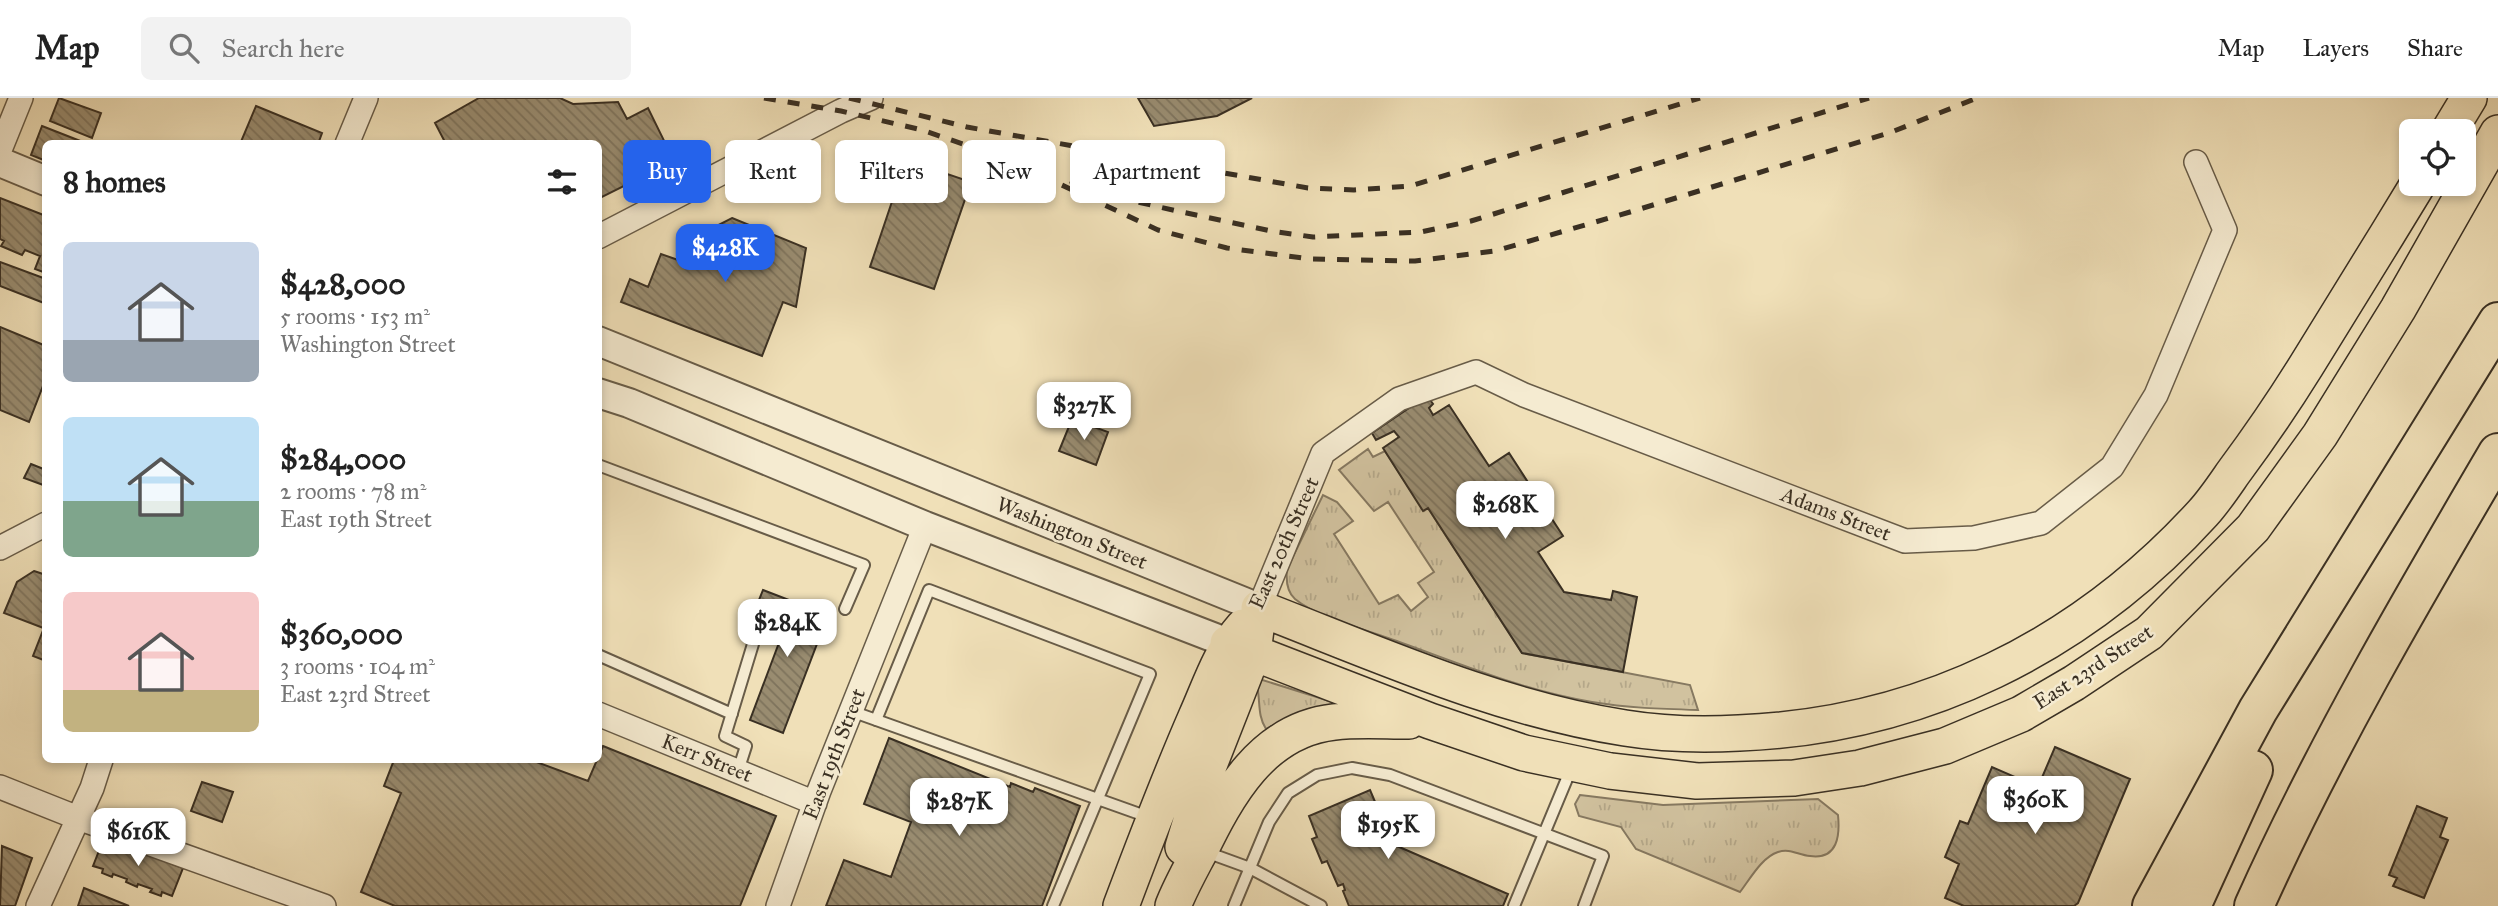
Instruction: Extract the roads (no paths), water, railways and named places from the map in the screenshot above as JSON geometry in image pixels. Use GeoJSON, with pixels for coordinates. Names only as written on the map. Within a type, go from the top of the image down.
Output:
{"type":"FeatureCollection","features":[{"type":"Feature","properties":{"kind":"highway"},"geometry":{"type":"LineString","coordinates":[[2152,906],[2258,710],[2498,322]]}},
{"type":"Feature","properties":{"kind":"highway"},"geometry":{"type":"LineString","coordinates":[[2191,906],[2246,785],[2474,362]]}},
{"type":"Feature","properties":{"kind":"highway"},"geometry":{"type":"LineString","coordinates":[[2254,906],[2274,861],[2408,607],[2498,453]]}},
{"type":"Feature","properties":{"kind":"highway"},"geometry":{"type":"LineString","coordinates":[[2259,906],[2274,861]]}},
{"type":"Feature","properties":{"kind":"main road"},"geometry":{"type":"LineString","coordinates":[[2456,119],[2469,98]]}},
{"type":"Feature","properties":{"kind":"main road","name":"East 23rd Street"},"geometry":{"type":"LineString","coordinates":[[1430,721],[1524,753],[1610,771],[1697,781],[1794,778],[1860,768],[1945,746],[2021,715],[2150,633],[2253,528],[2320,435],[2398,309],[2498,133]]}},
{"type":"Feature","properties":{"kind":"main road","name":"Washington Street"},"geometry":{"type":"LineString","coordinates":[[1259,608],[1474,691],[1550,713],[1627,729],[1709,734],[1784,732],[1855,719],[1928,699],[2000,669],[2076,625],[2137,579],[2205,511],[2269,425],[2411,196]]}},
{"type":"Feature","properties":{"kind":"main road","name":"East 20th Street"},"geometry":{"type":"LineString","coordinates":[[1121,906],[1153,819],[1259,608]]}},
{"type":"Feature","properties":{"kind":"main road"},"geometry":{"type":"LineString","coordinates":[[1174,903],[1182,849],[1241,648],[1430,721]]}},
{"type":"Feature","properties":{"kind":"main road"},"geometry":{"type":"LineString","coordinates":[[1174,903],[1217,815],[1240,778],[1268,750],[1300,731],[1333,722],[1430,721]]}},
{"type":"Feature","properties":{"kind":"street"},"geometry":{"type":"LineString","coordinates":[[0,150],[21,98]]}},
{"type":"Feature","properties":{"kind":"street"},"geometry":{"type":"LineString","coordinates":[[349,140],[366,98]]}},
{"type":"Feature","properties":{"kind":"street"},"geometry":{"type":"LineString","coordinates":[[602,235],[871,98]]}},
{"type":"Feature","properties":{"kind":"street"},"geometry":{"type":"LineString","coordinates":[[0,162],[42,178]]}},
{"type":"Feature","properties":{"kind":"street","name":"Adams Street"},"geometry":{"type":"LineString","coordinates":[[1476,372],[1524,395],[1905,541],[1974,538],[2041,523],[2112,467],[2156,395],[2182,336],[2225,230],[2196,162]]}},
{"type":"Feature","properties":{"kind":"street","name":"Washington Street"},"geometry":{"type":"LineString","coordinates":[[602,343],[1259,608]]}},
{"type":"Feature","properties":{"kind":"street","name":"East 20th Street"},"geometry":{"type":"LineString","coordinates":[[1259,608],[1323,453],[1399,400],[1476,372]]}},
{"type":"Feature","properties":{"kind":"street"},"geometry":{"type":"LineString","coordinates":[[602,394],[629,402],[925,526],[1241,648]]}},
{"type":"Feature","properties":{"kind":"street"},"geometry":{"type":"LineString","coordinates":[[1,551],[42,526]]}},
{"type":"Feature","properties":{"kind":"street","name":"East 19th Street"},"geometry":{"type":"LineString","coordinates":[[778,906],[815,803],[925,526]]}},
{"type":"Feature","properties":{"kind":"street","name":"Kerr Street"},"geometry":{"type":"LineString","coordinates":[[602,716],[815,803]]}},
{"type":"Feature","properties":{"kind":"street"},"geometry":{"type":"LineString","coordinates":[[38,906],[92,788],[100,763]]}},
{"type":"Feature","properties":{"kind":"street"},"geometry":{"type":"LineString","coordinates":[[0,787],[78,818],[324,906]]}},
{"type":"Feature","properties":{"kind":"lane"},"geometry":{"type":"LineString","coordinates":[[602,467],[864,565],[845,609]]}},
{"type":"Feature","properties":{"kind":"lane"},"geometry":{"type":"LineString","coordinates":[[876,720],[929,590],[1150,674],[1053,906]]}},
{"type":"Feature","properties":{"kind":"lane"},"geometry":{"type":"LineString","coordinates":[[737,771],[746,746],[725,736],[753,644]]}},
{"type":"Feature","properties":{"kind":"lane"},"geometry":{"type":"LineString","coordinates":[[602,657],[732,715]]}},
{"type":"Feature","properties":{"kind":"lane"},"geometry":{"type":"LineString","coordinates":[[851,710],[1153,819]]}},
{"type":"Feature","properties":{"kind":"lane"},"geometry":{"type":"LineString","coordinates":[[1514,906],[1573,764]]}},
{"type":"Feature","properties":{"kind":"lane"},"geometry":{"type":"LineString","coordinates":[[1234,906],[1269,822],[1288,793],[1317,775],[1352,768],[1390,775],[1603,856],[1584,906]]}},
{"type":"Feature","properties":{"kind":"lane"},"geometry":{"type":"LineString","coordinates":[[1200,850],[1250,868],[1321,906]]}},
{"type":"Feature","properties":{"kind":"railway"},"geometry":{"type":"LineString","coordinates":[[764,98],[841,111],[922,130],[1004,158],[1158,230],[1227,248],[1311,259],[1415,261],[1495,251],[1630,212],[1889,133],[1977,98]]}},
{"type":"Feature","properties":{"kind":"railway"},"geometry":{"type":"LineString","coordinates":[[849,98],[967,127],[1308,188],[1354,190],[1410,186],[1700,98]]}},
{"type":"Feature","properties":{"kind":"railway"},"geometry":{"type":"LineString","coordinates":[[1142,203],[1271,231],[1313,237],[1421,232],[1471,221],[1869,98]]}}]}
